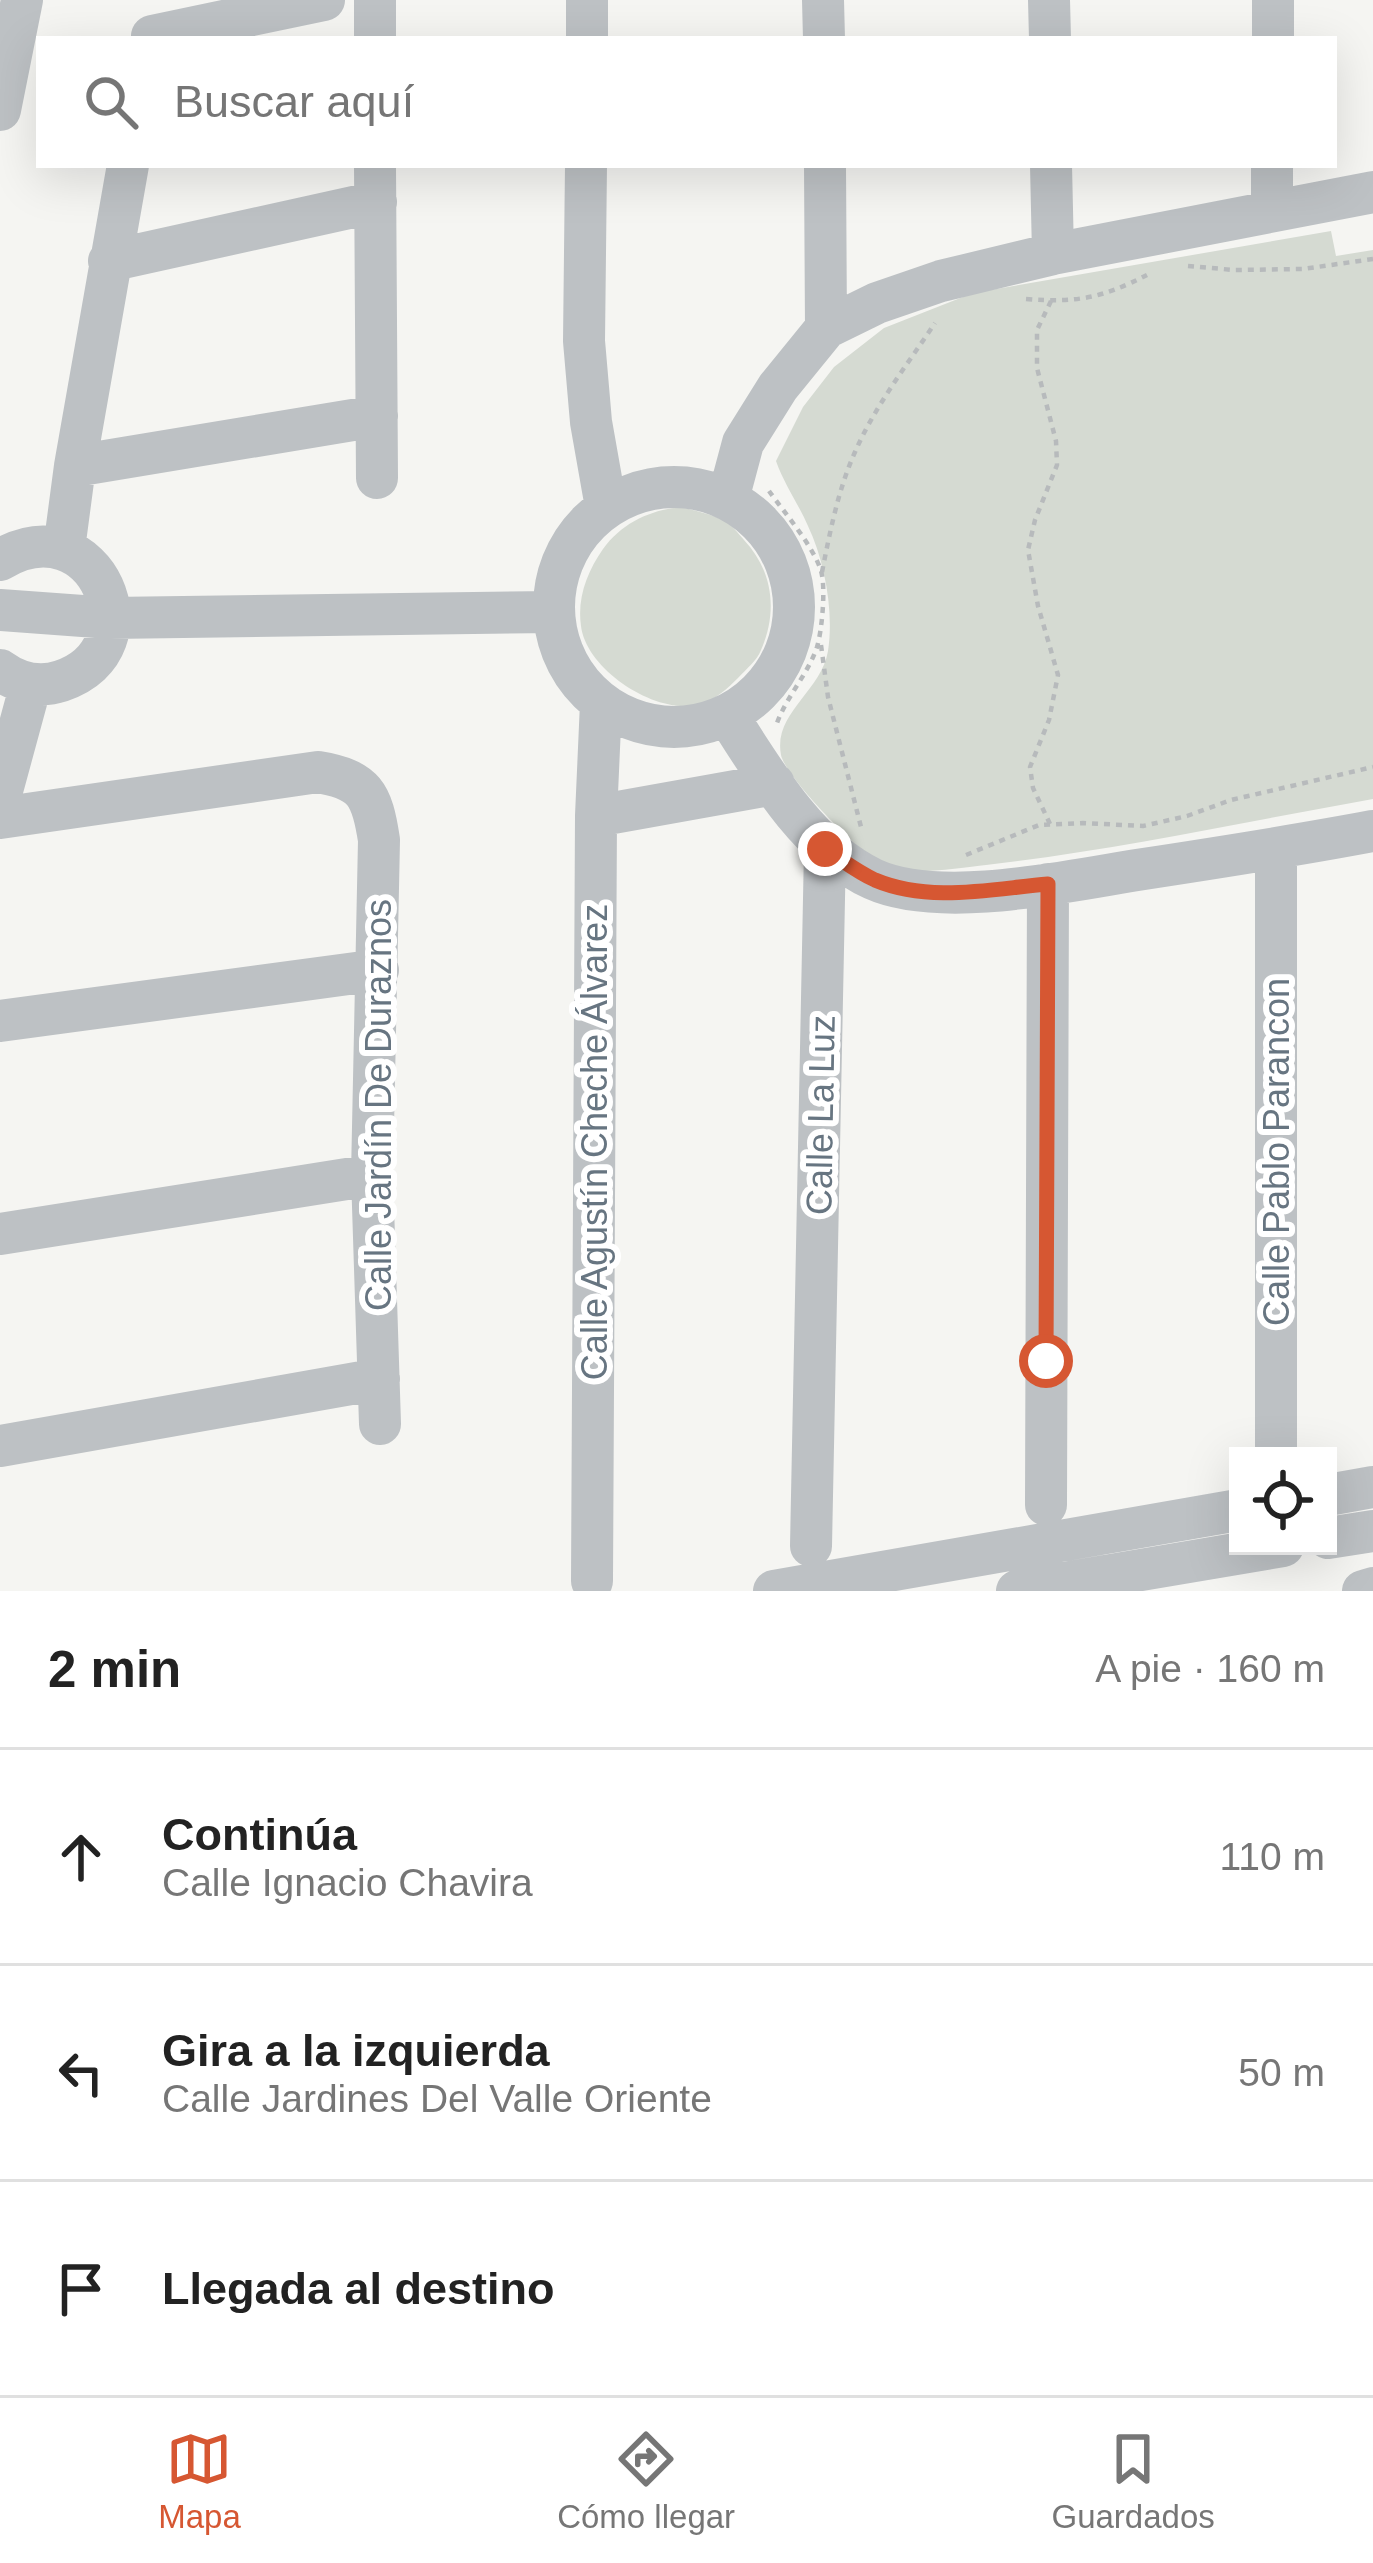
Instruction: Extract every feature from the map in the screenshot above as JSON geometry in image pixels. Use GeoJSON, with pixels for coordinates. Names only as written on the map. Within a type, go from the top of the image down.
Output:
{"type":"FeatureCollection","features":[{"type":"Feature","properties":{"kind":"street"},"geometry":{"type":"LineString","coordinates":[[0,110],[22,0]]}},
{"type":"Feature","properties":{"kind":"street"},"geometry":{"type":"LineString","coordinates":[[155,25],[324,0]]}},
{"type":"Feature","properties":{"kind":"street"},"geometry":{"type":"LineString","coordinates":[[375,0],[375,36]]}},
{"type":"Feature","properties":{"kind":"street"},"geometry":{"type":"LineString","coordinates":[[587,0],[587,36]]}},
{"type":"Feature","properties":{"kind":"street"},"geometry":{"type":"LineString","coordinates":[[823,0],[824,36]]}},
{"type":"Feature","properties":{"kind":"street"},"geometry":{"type":"LineString","coordinates":[[1049,0],[1050,36]]}},
{"type":"Feature","properties":{"kind":"street"},"geometry":{"type":"LineString","coordinates":[[1273,36],[1274,0]]}},
{"type":"Feature","properties":{"kind":"street"},"geometry":{"type":"LineString","coordinates":[[64,549],[127,168]]}},
{"type":"Feature","properties":{"kind":"street"},"geometry":{"type":"LineString","coordinates":[[586,168],[584,341],[591,422],[606,507]]}},
{"type":"Feature","properties":{"kind":"street"},"geometry":{"type":"LineString","coordinates":[[825,168],[826,328]]}},
{"type":"Feature","properties":{"kind":"street"},"geometry":{"type":"LineString","coordinates":[[1051,168],[1052,254]]}},
{"type":"Feature","properties":{"kind":"street"},"geometry":{"type":"LineString","coordinates":[[1272,168],[1272,211]]}},
{"type":"Feature","properties":{"kind":"street"},"geometry":{"type":"LineString","coordinates":[[110,261],[375,183],[377,478]]}},
{"type":"Feature","properties":{"kind":"street"},"geometry":{"type":"LineString","coordinates":[[748,494],[666,486],[634,493],[606,507],[584,527],[556,581],[554,612],[561,646],[577,678],[601,703],[629,719],[659,727],[691,727],[728,716],[759,694],[782,663],[794,627],[794,588],[782,552],[748,494],[743,442],[778,387],[826,328],[877,303],[940,281],[1052,254],[1373,192]]}},
{"type":"Feature","properties":{"kind":"street"},"geometry":{"type":"LineString","coordinates":[[75,466],[376,416]]}},
{"type":"Feature","properties":{"kind":"street"},"geometry":{"type":"LineString","coordinates":[[0,560],[16,550],[40,545],[64,549],[85,560],[101,579],[110,602],[104,646],[91,664],[53,684],[15,677],[0,798]]}},
{"type":"Feature","properties":{"kind":"street"},"geometry":{"type":"LineString","coordinates":[[0,610],[110,618],[554,612]]}},
{"type":"Feature","properties":{"kind":"street","name":"Calle Agustín Cheche Álvarez"},"geometry":{"type":"LineString","coordinates":[[592,1581],[596,816],[601,703]]}},
{"type":"Feature","properties":{"kind":"street"},"geometry":{"type":"LineString","coordinates":[[728,716],[773,784],[843,839],[871,878],[906,890],[940,894],[1048,884],[1373,831]]}},
{"type":"Feature","properties":{"kind":"street","name":"Calle Jardín De Duraznos"},"geometry":{"type":"LineString","coordinates":[[0,818],[318,772],[345,776],[363,788],[375,812],[379,839],[372,1175],[380,1424]]}},
{"type":"Feature","properties":{"kind":"street"},"geometry":{"type":"LineString","coordinates":[[596,816],[773,784]]}},
{"type":"Feature","properties":{"kind":"street","name":"Calle La Luz"},"geometry":{"type":"LineString","coordinates":[[811,1546],[843,839]]}},
{"type":"Feature","properties":{"kind":"street","name":"Calle Pablo Parancon"},"geometry":{"type":"LineString","coordinates":[[1276,849],[1276,1447]]}},
{"type":"Feature","properties":{"kind":"street"},"geometry":{"type":"LineString","coordinates":[[1046,1505],[1048,884]]}},
{"type":"Feature","properties":{"kind":"street"},"geometry":{"type":"LineString","coordinates":[[0,1022],[378,970]]}},
{"type":"Feature","properties":{"kind":"street"},"geometry":{"type":"LineString","coordinates":[[0,1234],[372,1175]]}},
{"type":"Feature","properties":{"kind":"street"},"geometry":{"type":"LineString","coordinates":[[0,1446],[379,1379]]}},
{"type":"Feature","properties":{"kind":"street"},"geometry":{"type":"LineString","coordinates":[[1337,1493],[1373,1487]]}},
{"type":"Feature","properties":{"kind":"street"},"geometry":{"type":"LineString","coordinates":[[774,1591],[1229,1512]]}},
{"type":"Feature","properties":{"kind":"street"},"geometry":{"type":"LineString","coordinates":[[1337,1537],[1373,1531]]}},
{"type":"Feature","properties":{"kind":"street"},"geometry":{"type":"LineString","coordinates":[[1017,1591],[1230,1555]]}},
{"type":"Feature","properties":{"kind":"street"},"geometry":{"type":"LineString","coordinates":[[1364,1591],[1373,1588]]}},
{"type":"Feature","properties":{"kind":"path"},"geometry":{"type":"LineString","coordinates":[[1187,266],[1303,269],[1373,259]]}},
{"type":"Feature","properties":{"kind":"path"},"geometry":{"type":"LineString","coordinates":[[1018,298],[1093,298],[1154,272]]}},
{"type":"Feature","properties":{"kind":"path"},"geometry":{"type":"LineString","coordinates":[[1050,824],[1033,788],[1030,767],[1047,729],[1058,675],[1028,550],[1057,465],[1056,441],[1037,368],[1037,330],[1051,301]]}},
{"type":"Feature","properties":{"kind":"path"},"geometry":{"type":"LineString","coordinates":[[773,737],[782,709],[818,645],[822,572],[831,524],[854,453],[882,400],[943,311],[922,320]]}},
{"type":"Feature","properties":{"kind":"path"},"geometry":{"type":"LineString","coordinates":[[748,494],[802,537],[822,572]]}},
{"type":"Feature","properties":{"kind":"path"},"geometry":{"type":"LineString","coordinates":[[819,634],[843,839]]}},
{"type":"Feature","properties":{"kind":"path"},"geometry":{"type":"LineString","coordinates":[[962,856],[1039,825],[1143,826],[1373,767]]}},
{"type":"Feature","properties":{"kind":"shaded area"},"geometry":{"type":"Polygon","coordinates":[[[1331,231],[1336,256],[1373,250],[1373,799],[1035,859],[908,871],[875,861],[811,798],[781,755],[784,727],[824,666],[830,636],[827,587],[819,555],[776,461],[803,407],[834,367],[884,328],[973,293],[1331,231]]]}},
{"type":"Feature","properties":{"kind":"shaded area"},"geometry":{"type":"Polygon","coordinates":[[[681,507],[720,519],[735,529],[761,565],[771,606],[766,635],[754,661],[716,697],[684,706],[645,697],[610,673],[586,643],[580,616],[588,576],[611,540],[638,519],[681,507]]]}},
{"type":"Feature","properties":{"kind":"route"},"geometry":{"type":"LineString","coordinates":[[825,849],[871,878],[906,890],[940,894],[1048,884],[1046,1361]]}}]}
